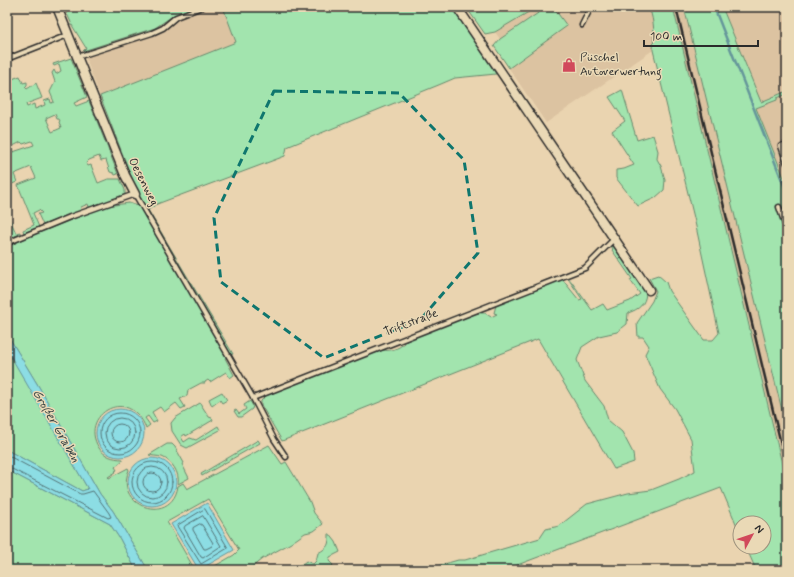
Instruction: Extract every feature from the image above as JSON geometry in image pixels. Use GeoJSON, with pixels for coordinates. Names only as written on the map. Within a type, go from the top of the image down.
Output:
{"type":"FeatureCollection","features":[{"type":"Feature","properties":{"kind":"street","name":"Oesenweg"},"geometry":{"type":"LineString","coordinates":[[58,7],[125,175],[135,194]]}},
{"type":"Feature","properties":{"kind":"street"},"geometry":{"type":"LineString","coordinates":[[457,7],[649,290]]}},
{"type":"Feature","properties":{"kind":"lane"},"geometry":{"type":"LineString","coordinates":[[77,57],[152,33],[162,28],[176,17],[202,7]]}},
{"type":"Feature","properties":{"kind":"lane"},"geometry":{"type":"LineString","coordinates":[[582,25],[591,7]]}},
{"type":"Feature","properties":{"kind":"lane"},"geometry":{"type":"LineString","coordinates":[[12,57],[68,35]]}},
{"type":"Feature","properties":{"kind":"lane"},"geometry":{"type":"LineString","coordinates":[[787,144],[781,146],[787,163]]}},
{"type":"Feature","properties":{"kind":"lane"},"geometry":{"type":"LineString","coordinates":[[7,243],[70,217],[135,194]]}},
{"type":"Feature","properties":{"kind":"lane","name":"Oesenweg"},"geometry":{"type":"LineString","coordinates":[[135,194],[253,398]]}},
{"type":"Feature","properties":{"kind":"lane"},"geometry":{"type":"LineString","coordinates":[[779,207],[787,230]]}},
{"type":"Feature","properties":{"kind":"lane","name":"Triftstraße"},"geometry":{"type":"LineString","coordinates":[[253,398],[585,268],[614,239]]}},
{"type":"Feature","properties":{"kind":"lane"},"geometry":{"type":"LineString","coordinates":[[253,398],[274,439],[286,457]]}},
{"type":"Feature","properties":{"kind":"highlighted area"},"geometry":{"type":"Polygon","coordinates":[[[274,91],[399,93],[464,160],[478,253],[420,320],[324,358],[221,282],[214,218],[274,91]]]}},
{"type":"Feature","properties":{"kind":"shaded area"},"geometry":{"type":"Polygon","coordinates":[[[187,7],[223,7],[236,42],[100,96],[83,51],[86,48],[187,7]]]}},
{"type":"Feature","properties":{"kind":"shaded area","name":"Püschel Autoverwertung"},"geometry":{"type":"Polygon","coordinates":[[[466,7],[649,7],[654,21],[655,31],[653,50],[546,123],[494,46],[500,39],[495,32],[485,34],[466,7]]]}},
{"type":"Feature","properties":{"kind":"shaded area"},"geometry":{"type":"Polygon","coordinates":[[[673,7],[684,7],[787,431],[787,485],[673,7]]]}},
{"type":"Feature","properties":{"kind":"shaded area"},"geometry":{"type":"Polygon","coordinates":[[[722,7],[781,7],[787,21],[787,185],[755,105],[761,102],[722,7]]]}},
{"type":"Feature","properties":{"kind":"green space"},"geometry":{"type":"Polygon","coordinates":[[[64,7],[194,7],[174,15],[155,28],[83,51],[86,48],[73,27],[64,7]]]}},
{"type":"Feature","properties":{"kind":"green space"},"geometry":{"type":"Polygon","coordinates":[[[223,7],[419,7],[423,10],[432,7],[451,7],[496,74],[455,78],[287,147],[285,156],[157,204],[148,210],[233,354],[225,358],[234,375],[230,378],[226,372],[210,382],[208,380],[205,383],[201,383],[188,390],[187,396],[180,399],[185,407],[181,409],[176,403],[164,412],[160,407],[152,412],[157,421],[153,423],[148,416],[145,418],[150,425],[146,428],[138,415],[128,408],[118,407],[108,410],[100,416],[95,425],[94,436],[99,448],[103,453],[112,458],[123,459],[115,467],[117,470],[115,471],[116,472],[108,477],[109,478],[128,468],[129,470],[126,483],[129,494],[136,502],[145,507],[156,508],[166,506],[174,498],[178,486],[183,483],[187,489],[269,445],[282,464],[286,462],[310,502],[314,513],[323,524],[314,531],[305,533],[291,543],[262,559],[251,568],[251,570],[208,570],[234,555],[239,550],[208,499],[167,522],[195,570],[148,570],[113,511],[100,494],[7,334],[7,247],[30,236],[107,206],[129,203],[147,209],[138,194],[100,96],[236,42],[223,7]]]}},
{"type":"Feature","properties":{"kind":"green space"},"geometry":{"type":"Polygon","coordinates":[[[466,7],[537,7],[495,32],[485,34],[466,7]]]}},
{"type":"Feature","properties":{"kind":"green space"},"geometry":{"type":"Polygon","coordinates":[[[547,7],[553,7],[567,26],[509,68],[494,46],[500,39],[547,7]]]}},
{"type":"Feature","properties":{"kind":"green space"},"geometry":{"type":"Polygon","coordinates":[[[649,7],[673,7],[787,485],[787,570],[756,570],[749,555],[772,555],[772,515],[732,515],[721,488],[504,570],[424,570],[458,560],[465,560],[540,538],[546,529],[559,526],[587,504],[628,493],[651,490],[695,471],[691,439],[675,409],[660,389],[645,354],[649,346],[643,337],[638,337],[637,323],[652,301],[656,291],[649,278],[658,275],[666,282],[669,291],[704,340],[713,340],[719,333],[695,222],[653,50],[654,28],[649,7]]]}},
{"type":"Feature","properties":{"kind":"green space"},"geometry":{"type":"Polygon","coordinates":[[[684,7],[722,7],[761,102],[787,91],[787,94],[777,98],[777,100],[756,108],[787,185],[787,431],[684,7]]]}},
{"type":"Feature","properties":{"kind":"green space"},"geometry":{"type":"Polygon","coordinates":[[[71,58],[87,97],[74,103],[76,106],[89,101],[118,174],[115,175],[114,173],[110,172],[106,160],[101,161],[99,156],[89,160],[86,163],[88,166],[91,165],[98,183],[108,179],[120,179],[125,190],[125,194],[92,207],[89,207],[88,204],[81,207],[80,211],[43,225],[38,214],[42,213],[39,210],[33,213],[39,227],[24,233],[23,230],[34,225],[18,185],[36,178],[31,167],[14,174],[17,182],[7,186],[7,81],[20,76],[23,83],[27,82],[25,87],[27,89],[36,83],[42,98],[26,104],[27,107],[34,104],[35,109],[45,105],[44,101],[50,99],[51,103],[54,102],[50,92],[55,82],[52,73],[54,70],[56,74],[61,71],[59,64],[54,66],[53,64],[71,58]],[[55,114],[46,118],[52,132],[61,128],[60,121],[57,119],[55,114]],[[32,141],[23,144],[21,142],[11,147],[13,152],[34,145],[32,141]]]}},
{"type":"Feature","properties":{"kind":"green space"},"geometry":{"type":"Polygon","coordinates":[[[622,90],[637,140],[653,135],[658,151],[657,159],[661,166],[665,180],[664,190],[655,198],[638,206],[616,178],[616,170],[634,165],[612,131],[625,121],[609,97],[622,90]]]}},
{"type":"Feature","properties":{"kind":"green space"},"geometry":{"type":"Polygon","coordinates":[[[7,215],[16,233],[20,232],[20,234],[7,239],[7,215]]]}},
{"type":"Feature","properties":{"kind":"green space"},"geometry":{"type":"Polygon","coordinates":[[[614,245],[646,293],[644,301],[638,308],[628,313],[627,324],[617,332],[599,336],[582,347],[577,360],[585,381],[604,406],[608,420],[622,432],[633,453],[634,462],[614,469],[538,339],[282,441],[261,405],[261,401],[267,394],[382,350],[397,348],[409,339],[477,313],[485,313],[491,317],[497,314],[494,313],[496,305],[562,279],[579,300],[582,299],[567,277],[592,310],[603,304],[607,310],[630,301],[640,294],[630,280],[632,279],[612,250],[613,249],[611,246],[614,245]]]}},
{"type":"Feature","properties":{"kind":"green space"},"geometry":{"type":"Polygon","coordinates":[[[7,350],[88,489],[82,491],[7,450],[7,350]]]}},
{"type":"Feature","properties":{"kind":"green space"},"geometry":{"type":"Polygon","coordinates":[[[222,392],[227,400],[222,403],[220,400],[212,406],[209,399],[222,392]]]}},
{"type":"Feature","properties":{"kind":"green space"},"geometry":{"type":"Polygon","coordinates":[[[250,401],[253,406],[252,409],[241,417],[238,417],[234,411],[236,410],[239,414],[246,409],[244,405],[250,401]]]}},
{"type":"Feature","properties":{"kind":"green space"},"geometry":{"type":"Polygon","coordinates":[[[200,403],[209,417],[213,420],[186,436],[185,434],[181,437],[184,442],[190,438],[196,440],[218,426],[220,430],[187,448],[181,445],[172,431],[171,423],[175,418],[200,403]]]}},
{"type":"Feature","properties":{"kind":"green space"},"geometry":{"type":"Polygon","coordinates":[[[258,440],[260,443],[202,476],[201,474],[258,440]]]}},
{"type":"Feature","properties":{"kind":"green space"},"geometry":{"type":"Polygon","coordinates":[[[167,444],[172,444],[175,447],[184,463],[182,464],[189,478],[178,484],[178,476],[169,461],[162,457],[149,455],[167,444]]]}},
{"type":"Feature","properties":{"kind":"green space"},"geometry":{"type":"Polygon","coordinates":[[[7,470],[110,524],[120,539],[136,570],[7,570],[7,470]]]}},
{"type":"Feature","properties":{"kind":"green space"},"geometry":{"type":"Polygon","coordinates":[[[329,533],[336,542],[340,552],[330,557],[329,561],[333,565],[329,570],[297,570],[306,561],[313,564],[316,561],[318,553],[328,545],[329,533]]]}},
{"type":"Feature","properties":{"kind":"water","name":"Großer Graben"},"geometry":{"type":"Polygon","coordinates":[[[7,334],[100,494],[113,511],[148,570],[136,570],[120,539],[110,524],[7,470],[7,450],[82,491],[88,489],[7,350],[7,334]]]}},
{"type":"Feature","properties":{"kind":"water"},"geometry":{"type":"Polygon","coordinates":[[[115,409],[125,409],[137,416],[144,428],[144,438],[137,450],[125,457],[115,457],[107,453],[100,446],[96,438],[96,428],[100,420],[107,413],[115,409]]]}},
{"type":"Feature","properties":{"kind":"water"},"geometry":{"type":"Polygon","coordinates":[[[147,458],[157,458],[169,465],[176,477],[176,487],[169,499],[157,506],[147,506],[139,502],[132,495],[128,487],[128,477],[132,469],[139,462],[147,458]]]}},
{"type":"Feature","properties":{"kind":"water"},"geometry":{"type":"Polygon","coordinates":[[[207,503],[234,550],[199,570],[171,524],[207,503]]]}},
{"type":"Feature","properties":{"kind":"waterway"},"geometry":{"type":"LineString","coordinates":[[714,7],[787,193]]}},
{"type":"Feature","properties":{"kind":"railway"},"geometry":{"type":"LineString","coordinates":[[676,7],[787,469]]}},
{"type":"Feature","properties":{"kind":"place","name":"Püschel Autoverwertung"},"geometry":{"type":"Point","coordinates":[569,65]}}]}
